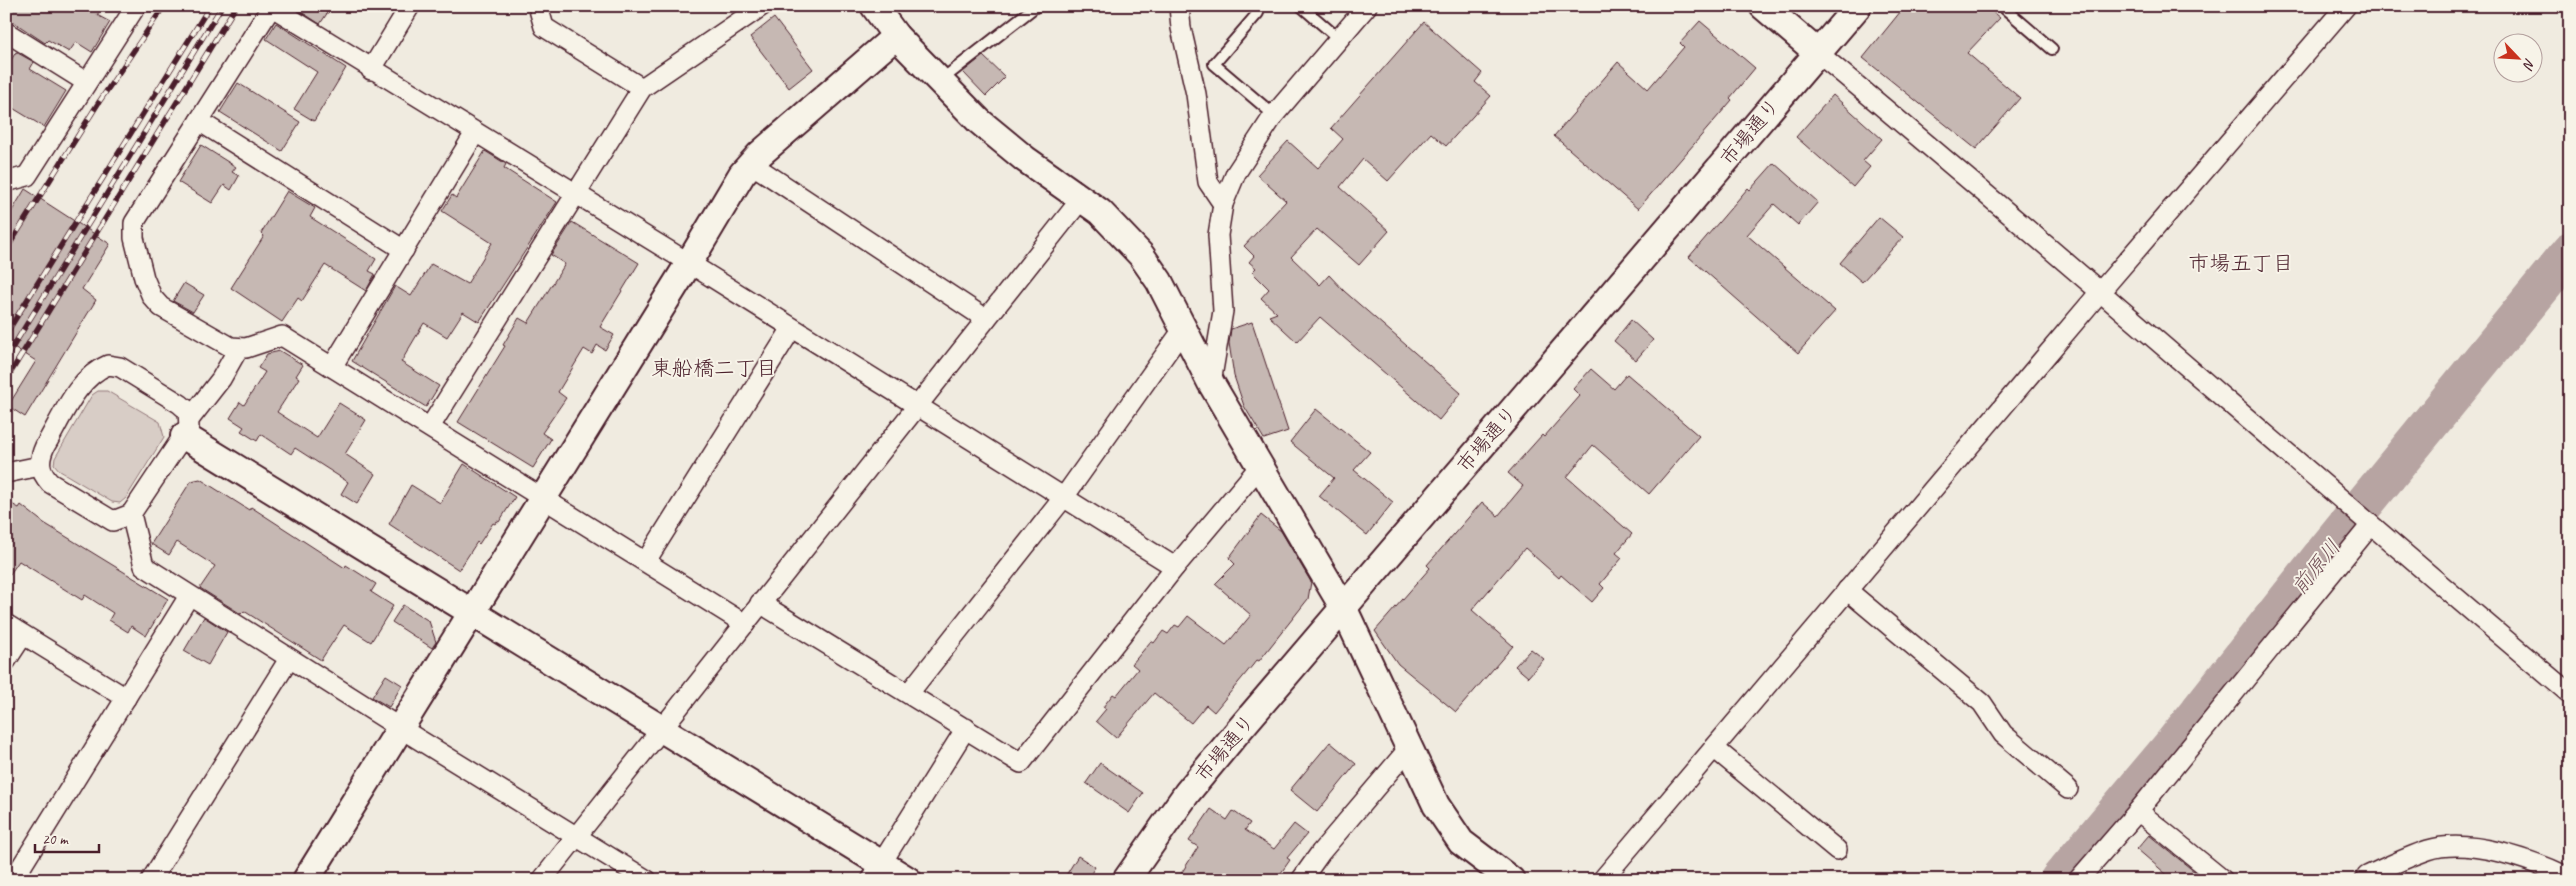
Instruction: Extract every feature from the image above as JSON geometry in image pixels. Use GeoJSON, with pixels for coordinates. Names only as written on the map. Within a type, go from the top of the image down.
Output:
{"type":"FeatureCollection","features":[{"type":"Feature","properties":{"kind":"street"},"geometry":{"type":"LineString","coordinates":[[6,182],[27,176],[136,6]]}},
{"type":"Feature","properties":{"kind":"street"},"geometry":{"type":"LineString","coordinates":[[744,624],[646,561],[282,336],[238,349],[224,345],[161,307],[152,297],[144,278],[134,238],[134,223],[138,213],[272,6],[371,70],[689,263],[1175,567]]}},
{"type":"Feature","properties":{"kind":"street"},"geometry":{"type":"LineString","coordinates":[[371,70],[410,6]]}},
{"type":"Feature","properties":{"kind":"street"},"geometry":{"type":"LineString","coordinates":[[538,6],[544,27],[642,88]]}},
{"type":"Feature","properties":{"kind":"street"},"geometry":{"type":"LineString","coordinates":[[430,427],[642,88],[762,6]]}},
{"type":"Feature","properties":{"kind":"street"},"geometry":{"type":"LineString","coordinates":[[874,6],[896,36],[979,121],[1025,159],[1082,198],[1119,230],[1141,255],[1159,281],[1211,383],[1343,607],[1436,805],[1461,842],[1511,880]]}},
{"type":"Feature","properties":{"kind":"street"},"geometry":{"type":"LineString","coordinates":[[1179,6],[1181,28],[1196,94],[1208,182],[1223,204]]}},
{"type":"Feature","properties":{"kind":"street"},"geometry":{"type":"LineString","coordinates":[[1211,383],[1222,311],[1218,235],[1223,204],[1236,173],[1274,115],[1367,6]]}},
{"type":"Feature","properties":{"kind":"street"},"geometry":{"type":"LineString","coordinates":[[1763,6],[2100,292],[2342,502],[2570,694]]}},
{"type":"Feature","properties":{"kind":"street","name":"市場通り"},"geometry":{"type":"LineString","coordinates":[[1126,880],[1188,793],[1343,607],[1858,6]]}},
{"type":"Feature","properties":{"kind":"street"},"geometry":{"type":"LineString","coordinates":[[1602,880],[2100,292],[2346,6]]}},
{"type":"Feature","properties":{"kind":"street"},"geometry":{"type":"LineString","coordinates":[[6,32],[86,82]]}},
{"type":"Feature","properties":{"kind":"street"},"geometry":{"type":"LineString","coordinates":[[306,880],[473,614],[542,498],[689,263],[742,174],[750,164],[896,36]]}},
{"type":"Feature","properties":{"kind":"street"},"geometry":{"type":"LineString","coordinates":[[198,120],[404,250]]}},
{"type":"Feature","properties":{"kind":"street"},"geometry":{"type":"LineString","coordinates":[[332,367],[476,133]]}},
{"type":"Feature","properties":{"kind":"street"},"geometry":{"type":"LineString","coordinates":[[750,164],[986,319]]}},
{"type":"Feature","properties":{"kind":"street"},"geometry":{"type":"LineString","coordinates":[[542,880],[1082,198]]}},
{"type":"Feature","properties":{"kind":"street"},"geometry":{"type":"LineString","coordinates":[[646,561],[792,328]]}},
{"type":"Feature","properties":{"kind":"street"},"geometry":{"type":"LineString","coordinates":[[909,693],[1064,497],[1184,328]]}},
{"type":"Feature","properties":{"kind":"street"},"geometry":{"type":"LineString","coordinates":[[186,428],[188,411],[180,404],[120,366],[108,365],[92,373],[82,384],[40,457],[42,475],[50,483],[103,516],[113,520],[131,514],[186,428],[221,379],[238,349]]}},
{"type":"Feature","properties":{"kind":"street"},"geometry":{"type":"LineString","coordinates":[[186,428],[473,614],[661,729],[876,872],[908,880]]}},
{"type":"Feature","properties":{"kind":"street"},"geometry":{"type":"LineString","coordinates":[[6,473],[40,466]]}},
{"type":"Feature","properties":{"kind":"street"},"geometry":{"type":"LineString","coordinates":[[760,603],[966,728],[1020,763],[1175,567],[1260,466]]}},
{"type":"Feature","properties":{"kind":"street"},"geometry":{"type":"LineString","coordinates":[[131,514],[144,566],[289,659],[647,880]]}},
{"type":"Feature","properties":{"kind":"street"},"geometry":{"type":"LineString","coordinates":[[2078,880],[2138,811],[2368,524]]}},
{"type":"Feature","properties":{"kind":"street"},"geometry":{"type":"LineString","coordinates":[[1847,590],[1982,703],[2003,734],[2068,789]]}},
{"type":"Feature","properties":{"kind":"street"},"geometry":{"type":"LineString","coordinates":[[12,880],[189,596]]}},
{"type":"Feature","properties":{"kind":"street"},"geometry":{"type":"LineString","coordinates":[[6,624],[126,698]]}},
{"type":"Feature","properties":{"kind":"street"},"geometry":{"type":"LineString","coordinates":[[6,662],[23,634]]}},
{"type":"Feature","properties":{"kind":"street"},"geometry":{"type":"LineString","coordinates":[[151,880],[289,659]]}},
{"type":"Feature","properties":{"kind":"street"},"geometry":{"type":"LineString","coordinates":[[876,872],[966,728]]}},
{"type":"Feature","properties":{"kind":"street"},"geometry":{"type":"LineString","coordinates":[[1302,880],[1320,852],[1410,747]]}},
{"type":"Feature","properties":{"kind":"street"},"geometry":{"type":"LineString","coordinates":[[1714,748],[1837,850]]}},
{"type":"Feature","properties":{"kind":"street"},"geometry":{"type":"LineString","coordinates":[[2138,811],[2224,880]]}},
{"type":"Feature","properties":{"kind":"street"},"geometry":{"type":"LineString","coordinates":[[2364,880],[2367,876],[2430,850],[2471,847],[2543,865],[2570,878]]}},
{"type":"Feature","properties":{"kind":"lane"},"geometry":{"type":"LineString","coordinates":[[939,82],[1036,6]]}},
{"type":"Feature","properties":{"kind":"lane"},"geometry":{"type":"LineString","coordinates":[[1301,6],[1339,39]]}},
{"type":"Feature","properties":{"kind":"lane"},"geometry":{"type":"LineString","coordinates":[[2002,6],[2052,48]]}},
{"type":"Feature","properties":{"kind":"lane"},"geometry":{"type":"LineString","coordinates":[[1258,13],[1214,64],[1274,115]]}},
{"type":"Feature","properties":{"kind":"shaded area"},"geometry":{"type":"Polygon","coordinates":[[[98,391],[107,391],[160,422],[164,437],[126,498],[120,503],[112,502],[60,471],[54,464],[55,458],[92,395],[98,391]]]}},
{"type":"Feature","properties":{"kind":"building"},"geometry":{"type":"Polygon","coordinates":[[[6,6],[103,6],[97,15],[110,22],[92,52],[76,42],[69,52],[48,40],[45,43],[6,17],[6,6]]]}},
{"type":"Feature","properties":{"kind":"building"},"geometry":{"type":"Polygon","coordinates":[[[292,6],[332,6],[320,24],[292,6]]]}},
{"type":"Feature","properties":{"kind":"building"},"geometry":{"type":"Polygon","coordinates":[[[1905,6],[1985,6],[2000,18],[1967,53],[2020,98],[1976,149],[1863,58],[1905,6]]]}},
{"type":"Feature","properties":{"kind":"building"},"geometry":{"type":"Polygon","coordinates":[[[774,18],[813,69],[789,88],[750,37],[774,18]]]}},
{"type":"Feature","properties":{"kind":"building"},"geometry":{"type":"Polygon","coordinates":[[[1700,21],[1755,68],[1730,98],[1732,100],[1638,209],[1554,136],[1618,62],[1648,89],[1684,47],[1680,43],[1700,21]]]}},
{"type":"Feature","properties":{"kind":"building"},"geometry":{"type":"Polygon","coordinates":[[[1424,22],[1482,73],[1475,82],[1491,96],[1446,146],[1431,133],[1388,181],[1363,159],[1340,187],[1389,231],[1359,265],[1317,229],[1291,257],[1320,285],[1329,275],[1344,291],[1461,393],[1439,420],[1320,317],[1297,342],[1269,316],[1277,313],[1261,298],[1269,289],[1252,272],[1256,268],[1249,262],[1254,256],[1244,246],[1286,201],[1257,175],[1288,141],[1318,168],[1343,139],[1331,128],[1424,22]]]}},
{"type":"Feature","properties":{"kind":"building"},"geometry":{"type":"Polygon","coordinates":[[[276,23],[346,68],[314,121],[294,109],[317,72],[266,39],[276,23]]]}},
{"type":"Feature","properties":{"kind":"building"},"geometry":{"type":"Polygon","coordinates":[[[16,52],[34,62],[30,69],[66,91],[44,127],[6,104],[6,68],[16,52]]]}},
{"type":"Feature","properties":{"kind":"building"},"geometry":{"type":"Polygon","coordinates":[[[983,56],[1005,77],[986,96],[963,72],[983,56]]]}},
{"type":"Feature","properties":{"kind":"building"},"geometry":{"type":"Polygon","coordinates":[[[238,83],[300,122],[282,151],[220,112],[238,83]]]}},
{"type":"Feature","properties":{"kind":"building"},"geometry":{"type":"Polygon","coordinates":[[[1833,95],[1882,139],[1863,161],[1870,167],[1853,187],[1796,137],[1833,95]]]}},
{"type":"Feature","properties":{"kind":"building"},"geometry":{"type":"Polygon","coordinates":[[[201,145],[236,167],[232,172],[239,176],[231,190],[224,185],[212,203],[178,182],[201,145]]]}},
{"type":"Feature","properties":{"kind":"building"},"geometry":{"type":"Polygon","coordinates":[[[485,151],[506,164],[504,168],[557,202],[479,322],[463,312],[447,337],[424,323],[401,362],[439,386],[426,407],[352,361],[395,286],[411,296],[431,264],[467,284],[492,243],[442,211],[452,195],[456,198],[485,151]]]}},
{"type":"Feature","properties":{"kind":"building"},"geometry":{"type":"Polygon","coordinates":[[[1774,163],[1818,202],[1798,225],[1774,204],[1747,235],[1835,311],[1798,353],[1689,257],[1748,188],[1750,190],[1774,163]]]}},
{"type":"Feature","properties":{"kind":"building"},"geometry":{"type":"Polygon","coordinates":[[[25,189],[110,244],[82,289],[96,300],[25,417],[8,406],[36,361],[6,342],[6,221],[25,189]]]}},
{"type":"Feature","properties":{"kind":"building"},"geometry":{"type":"Polygon","coordinates":[[[287,191],[315,208],[310,217],[376,259],[369,271],[375,274],[366,291],[325,265],[302,301],[298,298],[282,322],[231,288],[264,236],[261,233],[287,191]]]}},
{"type":"Feature","properties":{"kind":"building"},"geometry":{"type":"Polygon","coordinates":[[[1879,217],[1903,237],[1862,282],[1840,263],[1879,217]]]}},
{"type":"Feature","properties":{"kind":"building"},"geometry":{"type":"Polygon","coordinates":[[[572,222],[639,263],[600,327],[614,335],[605,350],[597,345],[592,354],[584,349],[558,392],[566,398],[542,433],[551,439],[533,468],[458,422],[505,346],[503,345],[519,318],[528,323],[565,264],[551,255],[572,222]]]}},
{"type":"Feature","properties":{"kind":"building"},"geometry":{"type":"Polygon","coordinates":[[[184,283],[204,295],[193,312],[173,301],[184,283]]]}},
{"type":"Feature","properties":{"kind":"building"},"geometry":{"type":"Polygon","coordinates":[[[1631,320],[1653,340],[1636,360],[1614,341],[1631,320]]]}},
{"type":"Feature","properties":{"kind":"building"},"geometry":{"type":"Polygon","coordinates":[[[1252,322],[1288,431],[1264,439],[1244,406],[1234,376],[1229,343],[1231,329],[1252,322]]]}},
{"type":"Feature","properties":{"kind":"building"},"geometry":{"type":"Polygon","coordinates":[[[280,351],[303,365],[296,376],[299,378],[277,412],[317,438],[339,403],[366,420],[345,454],[375,474],[357,504],[341,494],[348,482],[295,448],[291,454],[261,434],[257,441],[241,431],[244,427],[230,418],[240,402],[244,405],[265,372],[258,368],[267,354],[280,351]]]}},
{"type":"Feature","properties":{"kind":"building"},"geometry":{"type":"Polygon","coordinates":[[[1591,369],[1614,389],[1627,374],[1699,436],[1649,494],[1593,445],[1567,477],[1632,534],[1616,553],[1622,558],[1600,584],[1604,588],[1592,602],[1561,575],[1559,578],[1525,548],[1472,610],[1513,646],[1456,712],[1398,664],[1375,631],[1430,568],[1427,565],[1482,502],[1498,516],[1523,486],[1508,473],[1542,435],[1544,437],[1580,396],[1573,389],[1591,369]]]}},
{"type":"Feature","properties":{"kind":"building"},"geometry":{"type":"Polygon","coordinates":[[[1316,409],[1370,452],[1354,470],[1393,502],[1367,535],[1319,496],[1334,478],[1290,442],[1316,409]]]}},
{"type":"Feature","properties":{"kind":"building"},"geometry":{"type":"Polygon","coordinates":[[[464,464],[515,497],[499,522],[493,523],[479,544],[477,542],[459,570],[389,524],[411,485],[440,503],[464,464]]]}},
{"type":"Feature","properties":{"kind":"building"},"geometry":{"type":"Polygon","coordinates":[[[200,479],[249,510],[251,507],[345,568],[346,565],[376,584],[371,592],[393,606],[371,642],[344,625],[321,660],[244,611],[241,614],[200,588],[215,566],[177,542],[169,555],[151,544],[191,481],[200,479]]]}},
{"type":"Feature","properties":{"kind":"building"},"geometry":{"type":"Polygon","coordinates":[[[6,501],[19,508],[21,505],[44,523],[168,599],[146,636],[131,626],[128,632],[109,620],[113,613],[85,595],[82,600],[19,561],[6,580],[6,501]]]}},
{"type":"Feature","properties":{"kind":"building"},"geometry":{"type":"Polygon","coordinates":[[[1261,515],[1281,531],[1311,582],[1308,599],[1259,661],[1257,660],[1214,712],[1206,705],[1191,723],[1154,693],[1116,738],[1096,721],[1106,709],[1103,707],[1113,694],[1116,696],[1138,669],[1132,664],[1151,641],[1154,643],[1163,631],[1168,634],[1175,625],[1179,627],[1188,616],[1226,645],[1251,615],[1215,584],[1235,564],[1229,558],[1261,515]]]}},
{"type":"Feature","properties":{"kind":"building"},"geometry":{"type":"Polygon","coordinates":[[[403,605],[429,621],[436,642],[432,648],[392,622],[403,605]]]}},
{"type":"Feature","properties":{"kind":"building"},"geometry":{"type":"Polygon","coordinates":[[[204,617],[227,632],[208,665],[184,651],[204,617]]]}},
{"type":"Feature","properties":{"kind":"building"},"geometry":{"type":"Polygon","coordinates":[[[1531,649],[1544,659],[1528,677],[1515,666],[1531,649]]]}},
{"type":"Feature","properties":{"kind":"building"},"geometry":{"type":"Polygon","coordinates":[[[386,675],[402,685],[389,707],[372,697],[386,675]]]}},
{"type":"Feature","properties":{"kind":"building"},"geometry":{"type":"Polygon","coordinates":[[[1330,742],[1356,764],[1317,812],[1290,790],[1330,742]]]}},
{"type":"Feature","properties":{"kind":"building"},"geometry":{"type":"Polygon","coordinates":[[[1100,763],[1143,793],[1129,813],[1086,783],[1100,763]]]}},
{"type":"Feature","properties":{"kind":"building"},"geometry":{"type":"Polygon","coordinates":[[[1211,809],[1227,820],[1233,811],[1250,823],[1245,830],[1274,849],[1294,824],[1307,834],[1287,858],[1290,860],[1276,880],[1177,880],[1198,847],[1189,841],[1211,809]]]}},
{"type":"Feature","properties":{"kind":"building"},"geometry":{"type":"Polygon","coordinates":[[[2149,835],[2205,880],[2173,880],[2137,849],[2149,835]]]}},
{"type":"Feature","properties":{"kind":"building"},"geometry":{"type":"Polygon","coordinates":[[[1078,856],[1095,867],[1087,880],[1063,880],[1078,856]]]}},
{"type":"Feature","properties":{"kind":"waterway","name":"前原川"},"geometry":{"type":"LineString","coordinates":[[2059,880],[2171,747],[2325,552],[2570,252]]}},
{"type":"Feature","properties":{"kind":"railway"},"geometry":{"type":"LineString","coordinates":[[6,250],[99,102],[164,6]]}},
{"type":"Feature","properties":{"kind":"railway"},"geometry":{"type":"LineString","coordinates":[[6,334],[210,6]]}},
{"type":"Feature","properties":{"kind":"railway"},"geometry":{"type":"LineString","coordinates":[[6,358],[222,6]]}},
{"type":"Feature","properties":{"kind":"railway"},"geometry":{"type":"LineString","coordinates":[[6,380],[236,6]]}},
{"type":"Feature","properties":{"kind":"district","name":"市場五丁目"},"geometry":{"type":"Point","coordinates":[2241,263]}},
{"type":"Feature","properties":{"kind":"district","name":"東船橋二丁目"},"geometry":{"type":"Point","coordinates":[714,368]}}]}
